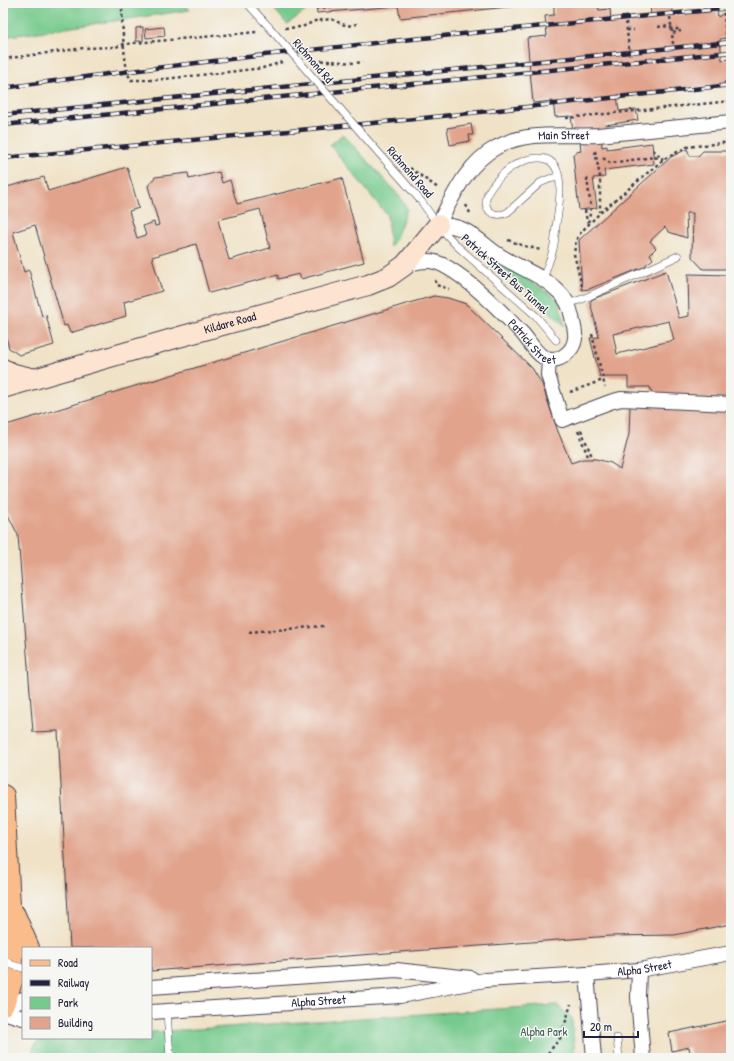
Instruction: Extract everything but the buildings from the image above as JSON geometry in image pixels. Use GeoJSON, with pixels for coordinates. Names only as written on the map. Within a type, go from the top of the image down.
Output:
{"type":"FeatureCollection","features":[{"type":"Feature","properties":{"kind":"main road"},"geometry":{"type":"LineString","coordinates":[[3,796],[12,979],[3,1004]]}},
{"type":"Feature","properties":{"kind":"main road"},"geometry":{"type":"LineString","coordinates":[[9,905],[28,947]]}},
{"type":"Feature","properties":{"kind":"street","name":"Main Street"},"geometry":{"type":"LineString","coordinates":[[438,226],[462,181],[473,167],[497,147],[522,137],[597,135],[731,122]]}},
{"type":"Feature","properties":{"kind":"street","name":"Kildare Road"},"geometry":{"type":"LineString","coordinates":[[3,388],[179,337],[368,285],[388,277],[405,265],[438,226]]}},
{"type":"Feature","properties":{"kind":"street","name":"Patrick Street"},"geometry":{"type":"LineString","coordinates":[[405,265],[424,261],[434,262],[468,281],[522,334],[543,357],[549,360],[558,359],[571,350],[574,343],[575,331],[568,304],[558,290],[543,279],[497,254],[465,231],[456,227],[438,226]]}},
{"type":"Feature","properties":{"kind":"street"},"geometry":{"type":"LineString","coordinates":[[549,360],[548,375],[562,420],[621,399],[731,404]]}},
{"type":"Feature","properties":{"kind":"street"},"geometry":{"type":"LineString","coordinates":[[3,369],[14,374],[38,379]]}},
{"type":"Feature","properties":{"kind":"street","name":"Alpha Street"},"geometry":{"type":"LineString","coordinates":[[152,1012],[400,996],[485,980],[639,970],[731,953]]}},
{"type":"Feature","properties":{"kind":"street","name":"Alpha Street"},"geometry":{"type":"LineString","coordinates":[[152,987],[396,970],[485,980]]}},
{"type":"Feature","properties":{"kind":"street"},"geometry":{"type":"LineString","coordinates":[[639,970],[638,997],[643,1058]]}},
{"type":"Feature","properties":{"kind":"street"},"geometry":{"type":"LineString","coordinates":[[587,974],[594,1058]]}},
{"type":"Feature","properties":{"kind":"street"},"geometry":{"type":"LineString","coordinates":[[3,1011],[22,1000]]}},
{"type":"Feature","properties":{"kind":"street"},"geometry":{"type":"LineString","coordinates":[[3,1011],[22,1018]]}},
{"type":"Feature","properties":{"kind":"lane","name":"Richmond Rd"},"geometry":{"type":"LineString","coordinates":[[247,3],[362,135]]}},
{"type":"Feature","properties":{"kind":"lane","name":"Richmond Road"},"geometry":{"type":"LineString","coordinates":[[362,135],[424,205],[438,226]]}},
{"type":"Feature","properties":{"kind":"lane"},"geometry":{"type":"LineString","coordinates":[[543,279],[553,252],[560,202],[559,177],[554,164],[549,160],[536,158],[526,160],[511,167],[501,176],[487,195],[487,206],[491,213],[495,215],[504,214],[540,183],[559,177]]}},
{"type":"Feature","properties":{"kind":"lane","name":"Patrick Street Bus Tunnel"},"geometry":{"type":"LineString","coordinates":[[438,226],[456,245],[536,316],[556,340]]}},
{"type":"Feature","properties":{"kind":"lane"},"geometry":{"type":"LineString","coordinates":[[568,304],[585,298],[678,256]]}},
{"type":"Feature","properties":{"kind":"lane"},"geometry":{"type":"LineString","coordinates":[[3,959],[12,965],[22,968]]}},
{"type":"Feature","properties":{"kind":"lane"},"geometry":{"type":"LineString","coordinates":[[167,1011],[170,1058]]}},
{"type":"Feature","properties":{"kind":"lane"},"geometry":{"type":"LineString","coordinates":[[617,1038],[619,1058]]}},
{"type":"Feature","properties":{"kind":"path"},"geometry":{"type":"LineString","coordinates":[[122,3],[124,44],[128,76],[130,80],[155,80],[249,70],[263,68],[286,61]]}},
{"type":"Feature","properties":{"kind":"path"},"geometry":{"type":"LineString","coordinates":[[306,3],[315,8],[387,3]]}},
{"type":"Feature","properties":{"kind":"path"},"geometry":{"type":"LineString","coordinates":[[724,13],[726,39]]}},
{"type":"Feature","properties":{"kind":"path"},"geometry":{"type":"LineString","coordinates":[[670,18],[673,44]]}},
{"type":"Feature","properties":{"kind":"path"},"geometry":{"type":"LineString","coordinates":[[285,28],[302,27],[315,21],[331,19],[347,26],[357,24]]}},
{"type":"Feature","properties":{"kind":"path"},"geometry":{"type":"LineString","coordinates":[[626,22],[630,49]]}},
{"type":"Feature","properties":{"kind":"path"},"geometry":{"type":"LineString","coordinates":[[658,27],[664,26],[682,30],[672,33]]}},
{"type":"Feature","properties":{"kind":"path"},"geometry":{"type":"LineString","coordinates":[[627,30],[634,30]]}},
{"type":"Feature","properties":{"kind":"path"},"geometry":{"type":"LineString","coordinates":[[3,59],[84,48],[116,47],[124,44],[261,31]]}},
{"type":"Feature","properties":{"kind":"path"},"geometry":{"type":"LineString","coordinates":[[729,57],[731,80]]}},
{"type":"Feature","properties":{"kind":"path"},"geometry":{"type":"LineString","coordinates":[[313,60],[355,63],[363,62]]}},
{"type":"Feature","properties":{"kind":"path"},"geometry":{"type":"LineString","coordinates":[[637,116],[644,110]]}},
{"type":"Feature","properties":{"kind":"path"},"geometry":{"type":"LineString","coordinates":[[585,298],[574,254],[576,240],[588,224],[664,159],[687,147],[731,142]]}},
{"type":"Feature","properties":{"kind":"path"},"geometry":{"type":"LineString","coordinates":[[653,150],[664,159]]}},
{"type":"Feature","properties":{"kind":"path"},"geometry":{"type":"LineString","coordinates":[[595,151],[600,177],[600,213]]}},
{"type":"Feature","properties":{"kind":"path"},"geometry":{"type":"LineString","coordinates":[[603,158],[610,163],[654,157],[664,159]]}},
{"type":"Feature","properties":{"kind":"path"},"geometry":{"type":"LineString","coordinates":[[587,178],[591,209],[588,224]]}},
{"type":"Feature","properties":{"kind":"path"},"geometry":{"type":"LineString","coordinates":[[465,203],[473,218]]}},
{"type":"Feature","properties":{"kind":"path"},"geometry":{"type":"LineString","coordinates":[[585,210],[588,224]]}},
{"type":"Feature","properties":{"kind":"path"},"geometry":{"type":"LineString","coordinates":[[504,238],[524,246],[541,250]]}},
{"type":"Feature","properties":{"kind":"path"},"geometry":{"type":"LineString","coordinates":[[555,398],[603,378],[591,328]]}},
{"type":"Feature","properties":{"kind":"path"},"geometry":{"type":"LineString","coordinates":[[573,415],[593,459]]}},
{"type":"Feature","properties":{"kind":"path"},"geometry":{"type":"LineString","coordinates":[[573,415],[589,459]]}},
{"type":"Feature","properties":{"kind":"path"},"geometry":{"type":"LineString","coordinates":[[249,632],[325,626]]}},
{"type":"Feature","properties":{"kind":"path"},"geometry":{"type":"LineString","coordinates":[[544,1058],[561,1037],[571,1004]]}},
{"type":"Feature","properties":{"kind":"green space"},"geometry":{"type":"Polygon","coordinates":[[[3,3],[184,3],[190,10],[3,37],[3,3]]]}},
{"type":"Feature","properties":{"kind":"green space"},"geometry":{"type":"Polygon","coordinates":[[[269,3],[303,3],[307,10],[287,24],[269,3]]]}},
{"type":"Feature","properties":{"kind":"green space"},"geometry":{"type":"Polygon","coordinates":[[[343,134],[400,197],[407,209],[396,238],[390,247],[387,215],[330,145],[343,134]]]}},
{"type":"Feature","properties":{"kind":"green space"},"geometry":{"type":"Polygon","coordinates":[[[476,245],[553,296],[559,302],[565,326],[524,287],[476,245]]]}},
{"type":"Feature","properties":{"kind":"green space","name":"Alpha Park"},"geometry":{"type":"Polygon","coordinates":[[[557,1005],[572,1018],[575,1058],[32,1058],[32,1052],[36,1043],[43,1040],[152,1039],[152,1032],[557,1005]]]}},
{"type":"Feature","properties":{"kind":"railway"},"geometry":{"type":"LineString","coordinates":[[3,88],[185,64],[458,34],[731,8]]}},
{"type":"Feature","properties":{"kind":"railway"},"geometry":{"type":"LineString","coordinates":[[3,115],[731,42]]}},
{"type":"Feature","properties":{"kind":"railway"},"geometry":{"type":"LineString","coordinates":[[3,125],[731,52]]}},
{"type":"Feature","properties":{"kind":"railway"},"geometry":{"type":"LineString","coordinates":[[3,158],[405,120],[731,85]]}}]}
